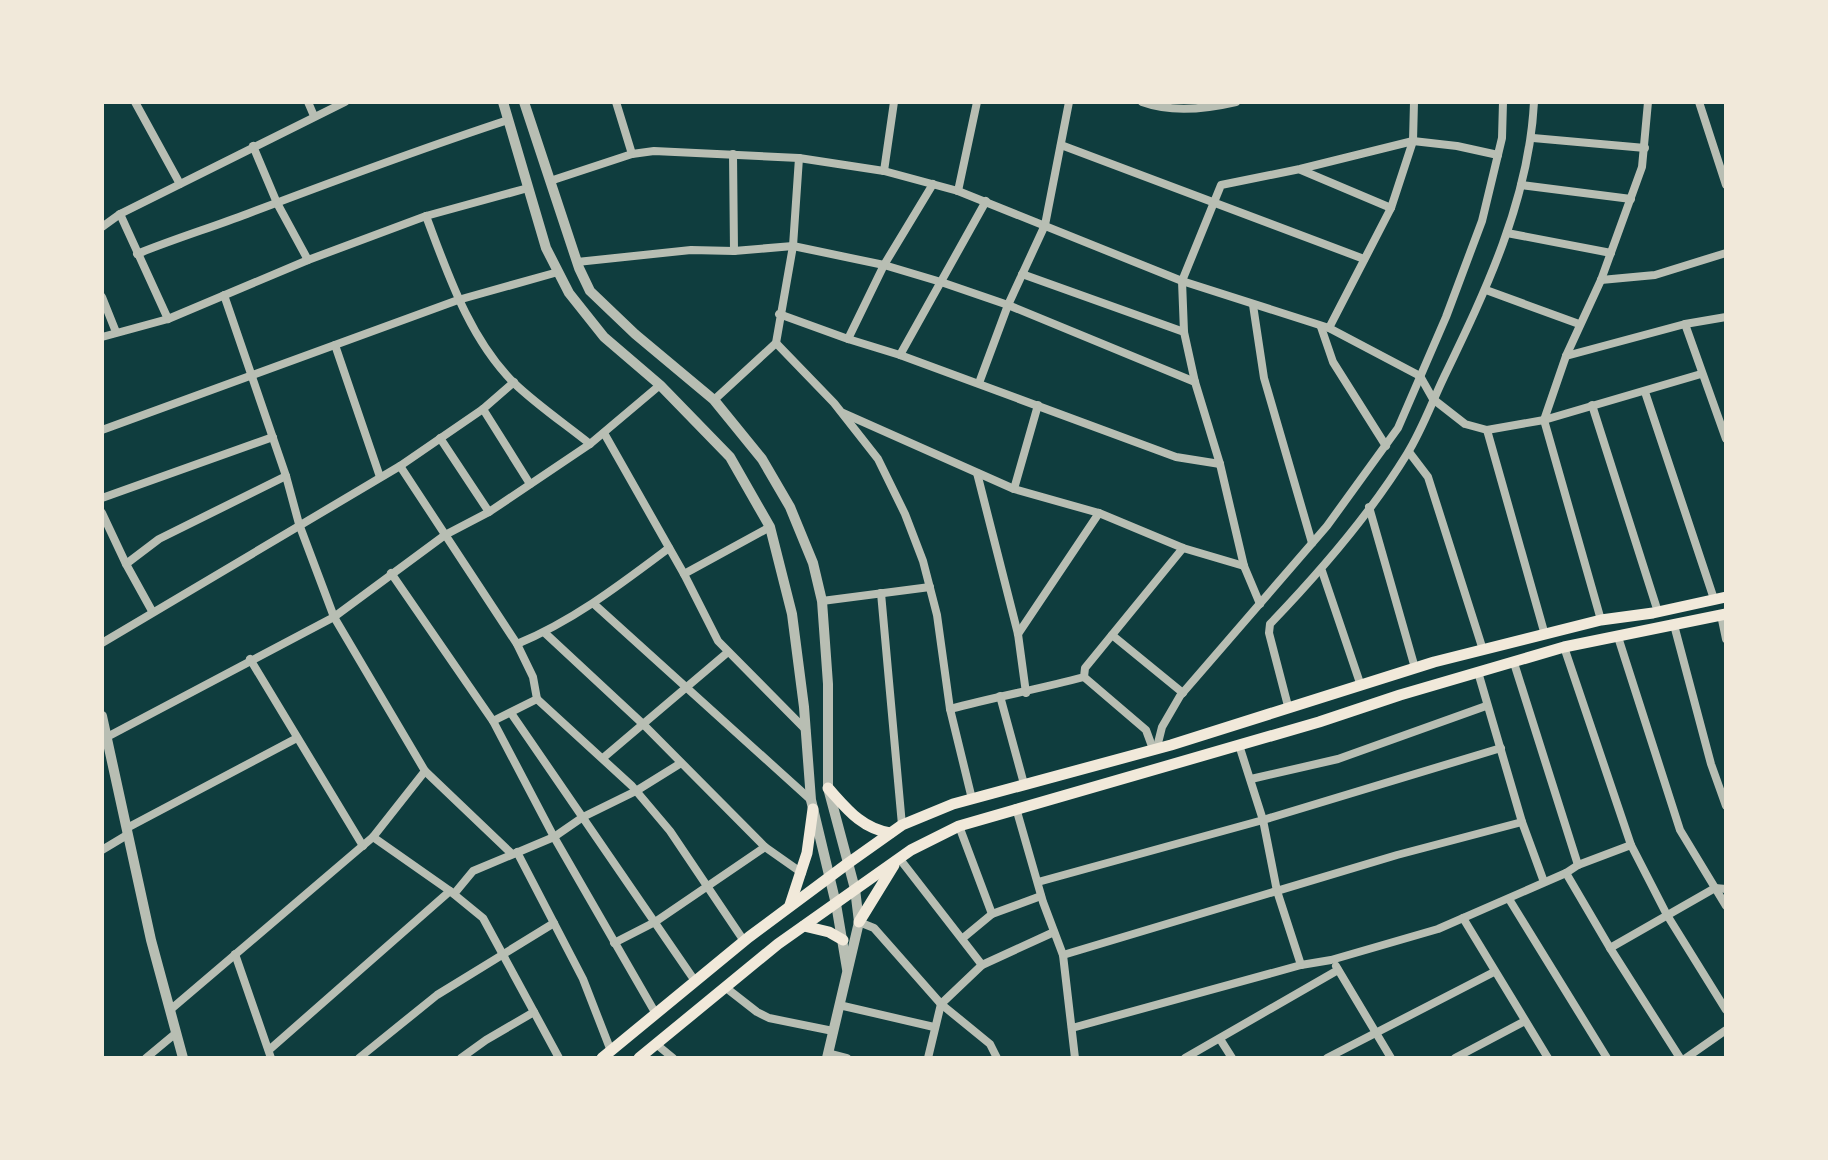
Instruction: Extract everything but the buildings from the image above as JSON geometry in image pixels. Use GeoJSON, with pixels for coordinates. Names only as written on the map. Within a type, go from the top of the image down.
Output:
{"type":"FeatureCollection","features":[{"type":"Feature","properties":{"kind":"main road"},"geometry":{"type":"LineString","coordinates":[[606,1054],[744,941],[902,825],[972,799],[1155,748],[1415,668],[1601,620],[1658,612],[1720,598]]}},
{"type":"Feature","properties":{"kind":"main road"},"geometry":{"type":"LineString","coordinates":[[639,1058],[725,987],[855,889],[899,858],[959,826],[1564,647],[1723,615]]}},
{"type":"Feature","properties":{"kind":"main road"},"geometry":{"type":"LineString","coordinates":[[828,788],[858,820],[875,830],[890,833]]}},
{"type":"Feature","properties":{"kind":"main road"},"geometry":{"type":"LineString","coordinates":[[788,909],[802,873],[812,805]]}},
{"type":"Feature","properties":{"kind":"main road"},"geometry":{"type":"LineString","coordinates":[[859,922],[899,858]]}},
{"type":"Feature","properties":{"kind":"main road"},"geometry":{"type":"LineString","coordinates":[[804,926],[829,932],[843,940]]}},
{"type":"Feature","properties":{"kind":"street"},"geometry":{"type":"LineString","coordinates":[[135,102],[180,184]]}},
{"type":"Feature","properties":{"kind":"street"},"geometry":{"type":"LineString","coordinates":[[308,102],[314,116]]}},
{"type":"Feature","properties":{"kind":"street"},"geometry":{"type":"LineString","coordinates":[[102,227],[120,214],[345,102]]}},
{"type":"Feature","properties":{"kind":"street"},"geometry":{"type":"LineString","coordinates":[[503,102],[546,248],[569,293],[604,337],[660,385],[730,457],[770,527],[792,614],[812,805],[836,904],[848,971]]}},
{"type":"Feature","properties":{"kind":"street"},"geometry":{"type":"LineString","coordinates":[[524,102],[577,262],[590,291],[635,334],[714,400],[762,459],[790,507],[813,563],[822,601],[828,684],[828,788],[855,889],[859,922],[827,1056],[847,1058]]}},
{"type":"Feature","properties":{"kind":"street"},"geometry":{"type":"LineString","coordinates":[[616,102],[632,154]]}},
{"type":"Feature","properties":{"kind":"street"},"geometry":{"type":"LineString","coordinates":[[884,171],[894,102]]}},
{"type":"Feature","properties":{"kind":"street"},"geometry":{"type":"LineString","coordinates":[[958,191],[977,102]]}},
{"type":"Feature","properties":{"kind":"street"},"geometry":{"type":"LineString","coordinates":[[979,383],[1008,305],[1045,225],[1069,102]]}},
{"type":"Feature","properties":{"kind":"street"},"geometry":{"type":"LineString","coordinates":[[1142,102],[1155,107],[1210,108],[1236,102]]}},
{"type":"Feature","properties":{"kind":"street"},"geometry":{"type":"LineString","coordinates":[[1386,446],[1333,362],[1325,327],[1391,208],[1413,141],[1414,102]]}},
{"type":"Feature","properties":{"kind":"street"},"geometry":{"type":"LineString","coordinates":[[1155,748],[1162,727],[1183,693],[1312,543],[1398,428],[1446,317],[1482,221],[1502,138],[1503,102]]}},
{"type":"Feature","properties":{"kind":"street"},"geometry":{"type":"LineString","coordinates":[[1288,706],[1269,633],[1270,624],[1322,571],[1409,452],[1486,290],[1507,233],[1533,138],[1534,102]]}},
{"type":"Feature","properties":{"kind":"street"},"geometry":{"type":"LineString","coordinates":[[1601,620],[1544,420],[1566,356],[1601,280],[1642,167],[1648,102]]}},
{"type":"Feature","properties":{"kind":"street"},"geometry":{"type":"LineString","coordinates":[[1699,102],[1722,155],[1726,185]]}},
{"type":"Feature","properties":{"kind":"street"},"geometry":{"type":"LineString","coordinates":[[137,254],[389,159],[508,120]]}},
{"type":"Feature","properties":{"kind":"street"},"geometry":{"type":"LineString","coordinates":[[1533,138],[1645,148]]}},
{"type":"Feature","properties":{"kind":"street"},"geometry":{"type":"LineString","coordinates":[[1260,604],[1244,566],[1184,332],[1182,281],[1221,185],[1413,141],[1498,155]]}},
{"type":"Feature","properties":{"kind":"street"},"geometry":{"type":"LineString","coordinates":[[1061,145],[1214,200],[1364,259]]}},
{"type":"Feature","properties":{"kind":"street"},"geometry":{"type":"LineString","coordinates":[[253,146],[277,203],[308,260]]}},
{"type":"Feature","properties":{"kind":"street"},"geometry":{"type":"LineString","coordinates":[[550,181],[632,154],[654,151],[799,158],[884,171],[933,184],[986,201],[1182,281],[1325,327],[1420,376],[1433,399],[1465,424],[1487,430],[1544,420],[1701,374]]}},
{"type":"Feature","properties":{"kind":"street"},"geometry":{"type":"LineString","coordinates":[[733,154],[734,251]]}},
{"type":"Feature","properties":{"kind":"street"},"geometry":{"type":"LineString","coordinates":[[714,400],[776,343],[793,246],[799,158]]}},
{"type":"Feature","properties":{"kind":"street"},"geometry":{"type":"LineString","coordinates":[[1300,169],[1391,208]]}},
{"type":"Feature","properties":{"kind":"street"},"geometry":{"type":"LineString","coordinates":[[848,339],[884,265],[933,184]]}},
{"type":"Feature","properties":{"kind":"street"},"geometry":{"type":"LineString","coordinates":[[1521,185],[1631,199]]}},
{"type":"Feature","properties":{"kind":"street"},"geometry":{"type":"LineString","coordinates":[[102,337],[168,319],[308,260],[426,216],[528,188]]}},
{"type":"Feature","properties":{"kind":"street"},"geometry":{"type":"LineString","coordinates":[[900,355],[986,201]]}},
{"type":"Feature","properties":{"kind":"street"},"geometry":{"type":"LineString","coordinates":[[120,214],[168,319]]}},
{"type":"Feature","properties":{"kind":"street"},"geometry":{"type":"LineString","coordinates":[[426,216],[458,300],[487,349],[514,382],[590,444]]}},
{"type":"Feature","properties":{"kind":"street"},"geometry":{"type":"LineString","coordinates":[[1507,233],[1611,253]]}},
{"type":"Feature","properties":{"kind":"street"},"geometry":{"type":"LineString","coordinates":[[577,262],[691,250],[734,251],[793,246],[884,265],[941,282],[1008,305],[1195,382]]}},
{"type":"Feature","properties":{"kind":"street"},"geometry":{"type":"LineString","coordinates":[[1601,280],[1655,275],[1726,253]]}},
{"type":"Feature","properties":{"kind":"street"},"geometry":{"type":"LineString","coordinates":[[102,430],[458,300],[558,272]]}},
{"type":"Feature","properties":{"kind":"street"},"geometry":{"type":"LineString","coordinates":[[1022,274],[1184,332]]}},
{"type":"Feature","properties":{"kind":"street"},"geometry":{"type":"LineString","coordinates":[[1486,290],[1579,324]]}},
{"type":"Feature","properties":{"kind":"street"},"geometry":{"type":"LineString","coordinates":[[224,295],[286,476],[299,524],[334,617],[425,771],[514,853],[583,979],[606,1054]]}},
{"type":"Feature","properties":{"kind":"street"},"geometry":{"type":"LineString","coordinates":[[102,297],[116,332]]}},
{"type":"Feature","properties":{"kind":"street"},"geometry":{"type":"LineString","coordinates":[[1253,305],[1264,378],[1312,543]]}},
{"type":"Feature","properties":{"kind":"street"},"geometry":{"type":"LineString","coordinates":[[779,314],[979,383],[1176,457],[1220,464]]}},
{"type":"Feature","properties":{"kind":"street"},"geometry":{"type":"LineString","coordinates":[[1566,356],[1685,324],[1726,317]]}},
{"type":"Feature","properties":{"kind":"street"},"geometry":{"type":"LineString","coordinates":[[1685,324],[1726,439]]}},
{"type":"Feature","properties":{"kind":"street"},"geometry":{"type":"LineString","coordinates":[[776,343],[842,413],[878,459],[905,514],[937,615],[950,709],[972,799]]}},
{"type":"Feature","properties":{"kind":"street"},"geometry":{"type":"LineString","coordinates":[[335,345],[380,477]]}},
{"type":"Feature","properties":{"kind":"street"},"geometry":{"type":"LineString","coordinates":[[102,643],[400,466],[483,409],[514,382]]}},
{"type":"Feature","properties":{"kind":"street"},"geometry":{"type":"LineString","coordinates":[[107,737],[334,617],[445,535],[489,512],[590,444],[660,385]]}},
{"type":"Feature","properties":{"kind":"street"},"geometry":{"type":"LineString","coordinates":[[1645,392],[1720,598]]}},
{"type":"Feature","properties":{"kind":"street"},"geometry":{"type":"LineString","coordinates":[[1014,489],[1038,405]]}},
{"type":"Feature","properties":{"kind":"street"},"geometry":{"type":"LineString","coordinates":[[1592,405],[1658,612]]}},
{"type":"Feature","properties":{"kind":"street"},"geometry":{"type":"LineString","coordinates":[[483,409],[530,484]]}},
{"type":"Feature","properties":{"kind":"street"},"geometry":{"type":"LineString","coordinates":[[842,413],[1014,489],[1099,513],[1183,548],[1244,566]]}},
{"type":"Feature","properties":{"kind":"street"},"geometry":{"type":"LineString","coordinates":[[1487,430],[1545,635]]}},
{"type":"Feature","properties":{"kind":"street"},"geometry":{"type":"LineString","coordinates":[[604,433],[718,641],[806,730]]}},
{"type":"Feature","properties":{"kind":"street"},"geometry":{"type":"LineString","coordinates":[[102,498],[273,437]]}},
{"type":"Feature","properties":{"kind":"street"},"geometry":{"type":"LineString","coordinates":[[440,438],[489,512]]}},
{"type":"Feature","properties":{"kind":"street"},"geometry":{"type":"LineString","coordinates":[[1409,452],[1428,477],[1483,650]]}},
{"type":"Feature","properties":{"kind":"street"},"geometry":{"type":"LineString","coordinates":[[400,466],[517,644],[533,677],[537,699],[636,791],[670,831],[744,941]]}},
{"type":"Feature","properties":{"kind":"street"},"geometry":{"type":"LineString","coordinates":[[977,473],[1018,634],[1026,693]]}},
{"type":"Feature","properties":{"kind":"street"},"geometry":{"type":"LineString","coordinates":[[126,564],[159,539],[286,476]]}},
{"type":"Feature","properties":{"kind":"street"},"geometry":{"type":"LineString","coordinates":[[1369,507],[1415,668]]}},
{"type":"Feature","properties":{"kind":"street"},"geometry":{"type":"LineString","coordinates":[[102,513],[152,611]]}},
{"type":"Feature","properties":{"kind":"street"},"geometry":{"type":"LineString","coordinates":[[1018,634],[1099,513]]}},
{"type":"Feature","properties":{"kind":"street"},"geometry":{"type":"LineString","coordinates":[[684,574],[770,527]]}},
{"type":"Feature","properties":{"kind":"street"},"geometry":{"type":"LineString","coordinates":[[517,644],[545,633],[594,604],[669,548]]}},
{"type":"Feature","properties":{"kind":"street"},"geometry":{"type":"LineString","coordinates":[[1084,677],[1085,668],[1183,548]]}},
{"type":"Feature","properties":{"kind":"street"},"geometry":{"type":"LineString","coordinates":[[1322,571],[1361,686]]}},
{"type":"Feature","properties":{"kind":"street"},"geometry":{"type":"LineString","coordinates":[[391,573],[493,721],[554,837],[656,1014]]}},
{"type":"Feature","properties":{"kind":"street"},"geometry":{"type":"LineString","coordinates":[[822,601],[930,587]]}},
{"type":"Feature","properties":{"kind":"street"},"geometry":{"type":"LineString","coordinates":[[881,593],[902,825]]}},
{"type":"Feature","properties":{"kind":"street"},"geometry":{"type":"LineString","coordinates":[[594,604],[688,687],[812,805]]}},
{"type":"Feature","properties":{"kind":"street"},"geometry":{"type":"LineString","coordinates":[[1723,615],[1726,639]]}},
{"type":"Feature","properties":{"kind":"street"},"geometry":{"type":"LineString","coordinates":[[1674,625],[1711,764],[1726,806]]}},
{"type":"Feature","properties":{"kind":"street"},"geometry":{"type":"LineString","coordinates":[[545,633],[644,725],[765,847],[802,873]]}},
{"type":"Feature","properties":{"kind":"street"},"geometry":{"type":"LineString","coordinates":[[1112,635],[1183,693]]}},
{"type":"Feature","properties":{"kind":"street"},"geometry":{"type":"LineString","coordinates":[[1618,637],[1680,830],[1726,906]]}},
{"type":"Feature","properties":{"kind":"street"},"geometry":{"type":"LineString","coordinates":[[1564,647],[1631,845],[1667,915],[1726,1010]]}},
{"type":"Feature","properties":{"kind":"street"},"geometry":{"type":"LineString","coordinates":[[603,758],[728,652]]}},
{"type":"Feature","properties":{"kind":"street"},"geometry":{"type":"LineString","coordinates":[[250,659],[363,846]]}},
{"type":"Feature","properties":{"kind":"street"},"geometry":{"type":"LineString","coordinates":[[1514,663],[1578,865]]}},
{"type":"Feature","properties":{"kind":"street"},"geometry":{"type":"LineString","coordinates":[[1478,672],[1522,822],[1544,882]]}},
{"type":"Feature","properties":{"kind":"street"},"geometry":{"type":"LineString","coordinates":[[950,709],[1084,677]]}},
{"type":"Feature","properties":{"kind":"street"},"geometry":{"type":"LineString","coordinates":[[1084,677],[1146,730],[1155,748]]}},
{"type":"Feature","properties":{"kind":"street"},"geometry":{"type":"LineString","coordinates":[[1000,696],[1024,784]]}},
{"type":"Feature","properties":{"kind":"street"},"geometry":{"type":"LineString","coordinates":[[493,721],[537,699]]}},
{"type":"Feature","properties":{"kind":"street"},"geometry":{"type":"LineString","coordinates":[[1251,779],[1338,759],[1486,706]]}},
{"type":"Feature","properties":{"kind":"street"},"geometry":{"type":"LineString","coordinates":[[511,713],[695,981]]}},
{"type":"Feature","properties":{"kind":"street"},"geometry":{"type":"LineString","coordinates":[[102,716],[151,940],[183,1058]]}},
{"type":"Feature","properties":{"kind":"street"},"geometry":{"type":"LineString","coordinates":[[102,850],[127,832],[297,738]]}},
{"type":"Feature","properties":{"kind":"street"},"geometry":{"type":"LineString","coordinates":[[1239,745],[1263,820],[1277,891],[1301,965]]}},
{"type":"Feature","properties":{"kind":"street"},"geometry":{"type":"LineString","coordinates":[[1038,882],[1263,820],[1501,748]]}},
{"type":"Feature","properties":{"kind":"street"},"geometry":{"type":"LineString","coordinates":[[235,954],[270,1054],[473,871],[554,837],[583,817],[636,791],[681,763]]}},
{"type":"Feature","properties":{"kind":"street"},"geometry":{"type":"LineString","coordinates":[[170,1010],[373,837],[425,771]]}},
{"type":"Feature","properties":{"kind":"street"},"geometry":{"type":"LineString","coordinates":[[1016,808],[1041,896],[1063,955],[1075,1058]]}},
{"type":"Feature","properties":{"kind":"street"},"geometry":{"type":"LineString","coordinates":[[1063,955],[1522,822]]}},
{"type":"Feature","properties":{"kind":"street"},"geometry":{"type":"LineString","coordinates":[[959,826],[992,914]]}},
{"type":"Feature","properties":{"kind":"street"},"geometry":{"type":"LineString","coordinates":[[373,837],[452,892],[483,918],[559,1058]]}},
{"type":"Feature","properties":{"kind":"street"},"geometry":{"type":"LineString","coordinates":[[1072,1028],[1438,929],[1578,865],[1631,845]]}},
{"type":"Feature","properties":{"kind":"street"},"geometry":{"type":"LineString","coordinates":[[614,943],[655,922],[765,847]]}},
{"type":"Feature","properties":{"kind":"street"},"geometry":{"type":"LineString","coordinates":[[899,858],[982,965]]}},
{"type":"Feature","properties":{"kind":"street"},"geometry":{"type":"LineString","coordinates":[[1566,873],[1610,948],[1683,1058],[1726,1030]]}},
{"type":"Feature","properties":{"kind":"street"},"geometry":{"type":"LineString","coordinates":[[1610,948],[1715,888],[1726,889]]}},
{"type":"Feature","properties":{"kind":"street"},"geometry":{"type":"LineString","coordinates":[[963,938],[992,914],[1041,896]]}},
{"type":"Feature","properties":{"kind":"street"},"geometry":{"type":"LineString","coordinates":[[1509,899],[1607,1058]]}},
{"type":"Feature","properties":{"kind":"street"},"geometry":{"type":"LineString","coordinates":[[1463,918],[1548,1058]]}},
{"type":"Feature","properties":{"kind":"street"},"geometry":{"type":"LineString","coordinates":[[859,922],[874,928],[941,1004],[990,1044],[997,1058]]}},
{"type":"Feature","properties":{"kind":"street"},"geometry":{"type":"LineString","coordinates":[[359,1058],[437,995],[554,923]]}},
{"type":"Feature","properties":{"kind":"street"},"geometry":{"type":"LineString","coordinates":[[928,1058],[941,1004],[982,965],[1054,932]]}},
{"type":"Feature","properties":{"kind":"street"},"geometry":{"type":"LineString","coordinates":[[1331,960],[1391,1058]]}},
{"type":"Feature","properties":{"kind":"street"},"geometry":{"type":"LineString","coordinates":[[1185,1058],[1338,970]]}},
{"type":"Feature","properties":{"kind":"street"},"geometry":{"type":"LineString","coordinates":[[1327,1058],[1494,972]]}},
{"type":"Feature","properties":{"kind":"street"},"geometry":{"type":"LineString","coordinates":[[725,987],[769,1018],[833,1031]]}},
{"type":"Feature","properties":{"kind":"street"},"geometry":{"type":"LineString","coordinates":[[839,1005],[934,1027]]}},
{"type":"Feature","properties":{"kind":"street"},"geometry":{"type":"LineString","coordinates":[[461,1058],[534,1012]]}},
{"type":"Feature","properties":{"kind":"street"},"geometry":{"type":"LineString","coordinates":[[1455,1058],[1525,1021]]}},
{"type":"Feature","properties":{"kind":"street"},"geometry":{"type":"LineString","coordinates":[[146,1058],[176,1033]]}},
{"type":"Feature","properties":{"kind":"street"},"geometry":{"type":"LineString","coordinates":[[1220,1039],[1232,1058]]}},
{"type":"Feature","properties":{"kind":"street"},"geometry":{"type":"LineString","coordinates":[[656,1044],[673,1058]]}}]}
